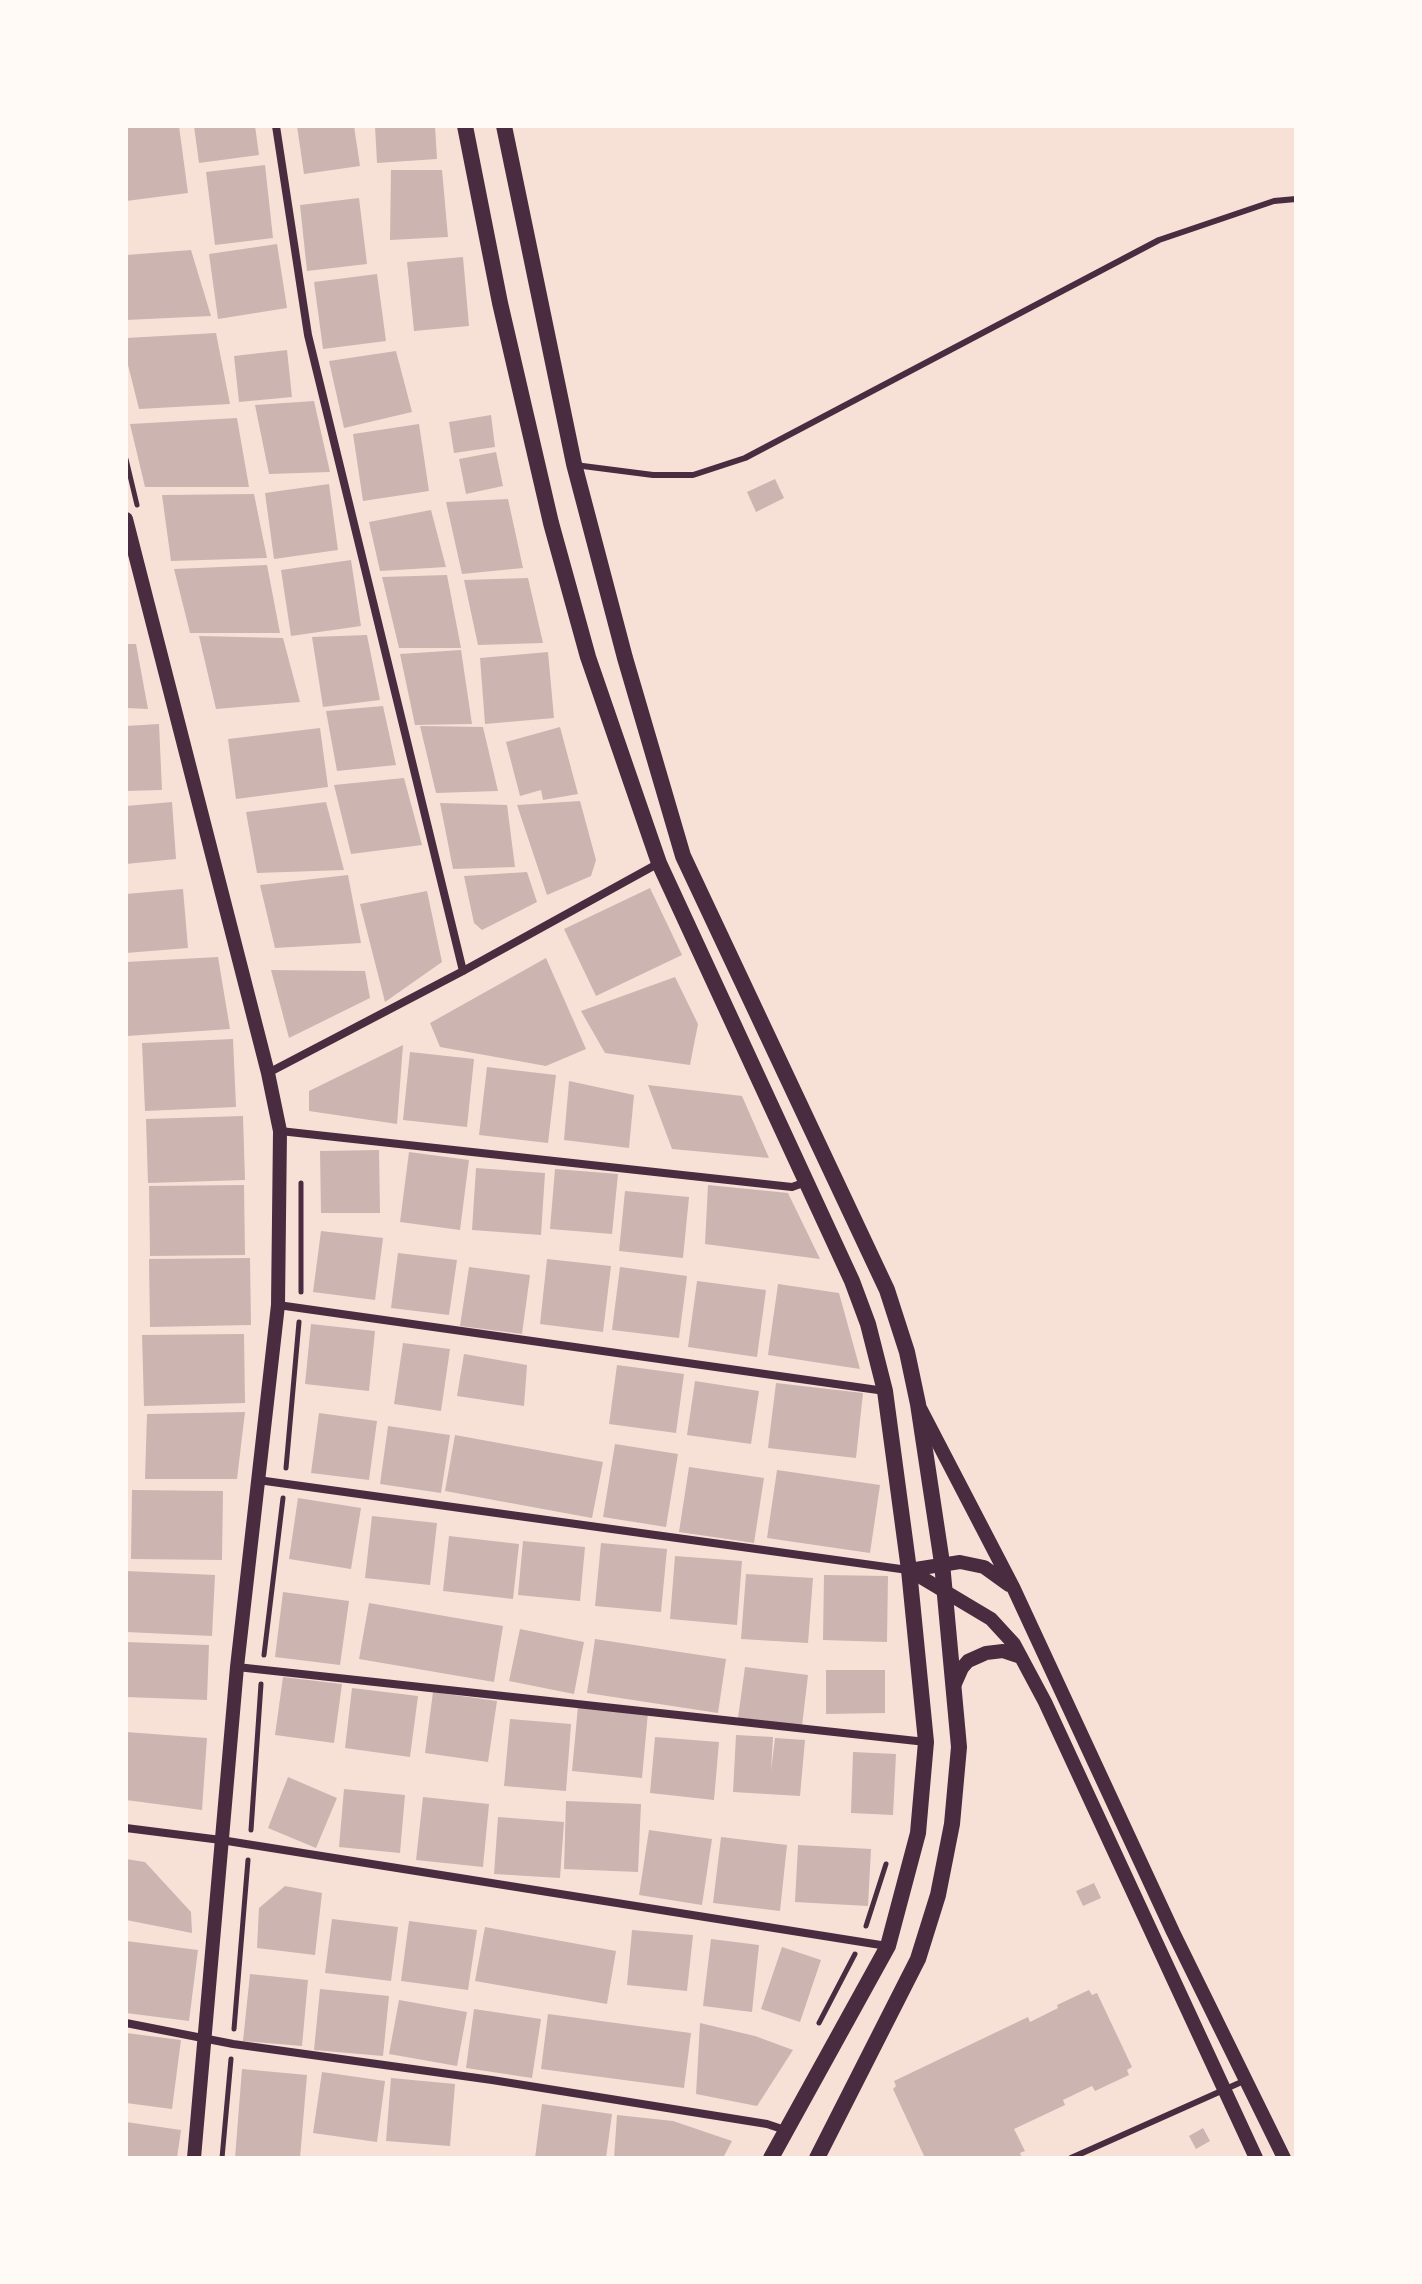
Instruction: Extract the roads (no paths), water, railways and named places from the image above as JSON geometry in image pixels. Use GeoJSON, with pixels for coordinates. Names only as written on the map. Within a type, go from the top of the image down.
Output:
{"type":"FeatureCollection","features":[{"type":"Feature","properties":{"kind":"main road"},"geometry":{"type":"LineString","coordinates":[[465,126],[500,303],[551,523],[588,657],[659,863],[852,1281],[868,1324],[885,1391],[909,1570],[926,1742],[918,1833],[888,1946],[771,2158]]}},
{"type":"Feature","properties":{"kind":"main road"},"geometry":{"type":"LineString","coordinates":[[504,126],[574,464],[625,658],[683,856],[887,1290],[907,1352],[918,1404],[942,1563],[959,1747],[952,1824],[938,1895],[918,1959],[817,2158]]}},
{"type":"Feature","properties":{"kind":"street"},"geometry":{"type":"LineString","coordinates":[[276,126],[308,335],[463,971]]}},
{"type":"Feature","properties":{"kind":"street"},"geometry":{"type":"LineString","coordinates":[[134,519],[280,1131],[278,1305],[237,1667],[194,2158]]}},
{"type":"Feature","properties":{"kind":"street"},"geometry":{"type":"LineString","coordinates":[[268,1073],[463,971],[659,863]]}},
{"type":"Feature","properties":{"kind":"street"},"geometry":{"type":"LineString","coordinates":[[280,1131],[792,1187],[806,1182]]}},
{"type":"Feature","properties":{"kind":"street"},"geometry":{"type":"LineString","coordinates":[[278,1305],[885,1391]]}},
{"type":"Feature","properties":{"kind":"street"},"geometry":{"type":"LineString","coordinates":[[918,1404],[1013,1587],[1173,1932],[1284,2158]]}},
{"type":"Feature","properties":{"kind":"street"},"geometry":{"type":"LineString","coordinates":[[258,1480],[909,1570],[960,1562],[984,1567],[1013,1587]]}},
{"type":"Feature","properties":{"kind":"street"},"geometry":{"type":"LineString","coordinates":[[909,1570],[991,1619],[1014,1644],[1045,1702],[1256,2158]]}},
{"type":"Feature","properties":{"kind":"street"},"geometry":{"type":"LineString","coordinates":[[954,1686],[968,1661],[986,1653],[1003,1651],[1021,1657]]}},
{"type":"Feature","properties":{"kind":"street"},"geometry":{"type":"LineString","coordinates":[[237,1667],[926,1742]]}},
{"type":"Feature","properties":{"kind":"street"},"geometry":{"type":"LineString","coordinates":[[126,1828],[221,1840],[888,1946]]}},
{"type":"Feature","properties":{"kind":"street"},"geometry":{"type":"LineString","coordinates":[[126,2023],[233,2044],[492,2080],[767,2124],[786,2131]]}},
{"type":"Feature","properties":{"kind":"lane"},"geometry":{"type":"LineString","coordinates":[[574,464],[653,475],[693,475],[745,458],[1159,240],[1274,201],[1296,199]]}},
{"type":"Feature","properties":{"kind":"lane"},"geometry":{"type":"LineString","coordinates":[[1071,2158],[1246,2080]]}}]}
